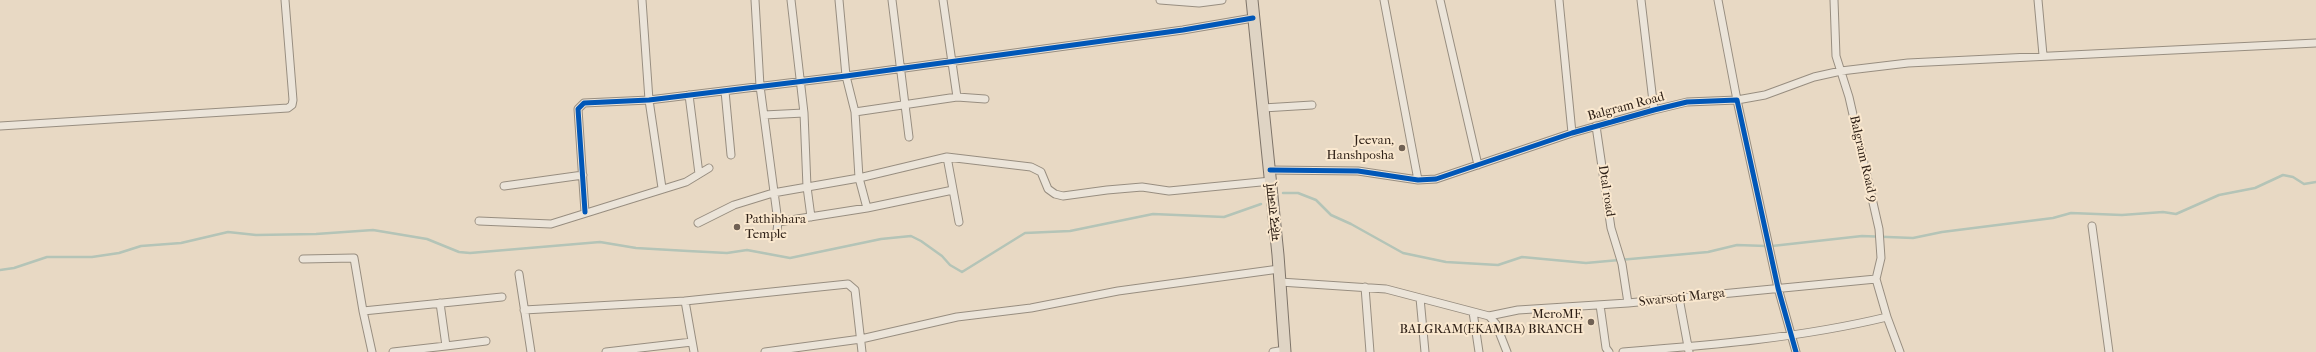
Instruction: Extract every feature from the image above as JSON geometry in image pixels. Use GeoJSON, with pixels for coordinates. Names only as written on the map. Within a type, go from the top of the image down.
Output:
{"type":"FeatureCollection","features":[{"type":"Feature","properties":{"kind":"highway","name":"महेन्द्र राज्मार्ग्"},"geometry":{"type":"LineString","coordinates":[[1252,0],[1279,269],[1285,351]]}},
{"type":"Feature","properties":{"kind":"street"},"geometry":{"type":"LineString","coordinates":[[0,126],[288,108],[292,105],[293,100],[285,0]]}},
{"type":"Feature","properties":{"kind":"street"},"geometry":{"type":"LineString","coordinates":[[642,0],[649,100],[662,188]]}},
{"type":"Feature","properties":{"kind":"street"},"geometry":{"type":"LineString","coordinates":[[755,0],[760,86],[778,222],[777,231]]}},
{"type":"Feature","properties":{"kind":"street"},"geometry":{"type":"LineString","coordinates":[[791,0],[804,113],[807,187],[811,218]]}},
{"type":"Feature","properties":{"kind":"street"},"geometry":{"type":"LineString","coordinates":[[839,0],[846,76],[855,112],[859,178],[866,208]]}},
{"type":"Feature","properties":{"kind":"street"},"geometry":{"type":"LineString","coordinates":[[892,0],[899,69],[909,137]]}},
{"type":"Feature","properties":{"kind":"street"},"geometry":{"type":"LineString","coordinates":[[943,0],[950,61],[957,98]]}},
{"type":"Feature","properties":{"kind":"street"},"geometry":{"type":"LineString","coordinates":[[1160,0],[1198,3],[1222,0]]}},
{"type":"Feature","properties":{"kind":"street"},"geometry":{"type":"LineString","coordinates":[[1384,0],[1418,180]]}},
{"type":"Feature","properties":{"kind":"street"},"geometry":{"type":"LineString","coordinates":[[1442,0],[1478,165]]}},
{"type":"Feature","properties":{"kind":"street"},"geometry":{"type":"LineString","coordinates":[[1559,0],[1572,133]]}},
{"type":"Feature","properties":{"kind":"street"},"geometry":{"type":"LineString","coordinates":[[1641,0],[1654,110]]}},
{"type":"Feature","properties":{"kind":"street"},"geometry":{"type":"LineString","coordinates":[[1718,0],[1778,288],[1793,336],[1796,352]]}},
{"type":"Feature","properties":{"kind":"street","name":"Balgram Road 9"},"geometry":{"type":"LineString","coordinates":[[1834,0],[1836,56],[1841,71],[1879,229],[1880,266],[1876,279],[1887,317],[1900,352]]}},
{"type":"Feature","properties":{"kind":"street"},"geometry":{"type":"LineString","coordinates":[[2038,0],[2044,56]]}},
{"type":"Feature","properties":{"kind":"street"},"geometry":{"type":"LineString","coordinates":[[585,212],[579,106],[584,103],[649,100],[799,80],[846,76],[1183,30],[1253,18]]}},
{"type":"Feature","properties":{"kind":"street","name":"Balgram Road"},"geometry":{"type":"LineString","coordinates":[[698,223],[734,205],[773,193],[859,178],[947,158],[1031,166],[1041,172],[1048,189],[1055,194],[1063,196],[1142,187],[1169,191],[1270,176],[1358,171],[1418,180],[1436,179],[1572,133],[1654,110],[1687,102],[1738,100],[1765,95],[1814,77],[1841,71],[1908,63],[2316,43]]}},
{"type":"Feature","properties":{"kind":"street"},"geometry":{"type":"LineString","coordinates":[[725,91],[731,155]]}},
{"type":"Feature","properties":{"kind":"street"},"geometry":{"type":"LineString","coordinates":[[689,95],[699,174]]}},
{"type":"Feature","properties":{"kind":"street"},"geometry":{"type":"LineString","coordinates":[[855,112],[957,98],[985,99]]}},
{"type":"Feature","properties":{"kind":"street"},"geometry":{"type":"LineString","coordinates":[[1263,108],[1312,105]]}},
{"type":"Feature","properties":{"kind":"street"},"geometry":{"type":"LineString","coordinates":[[764,115],[804,113]]}},
{"type":"Feature","properties":{"kind":"street","name":"Dtal road"},"geometry":{"type":"LineString","coordinates":[[1596,126],[1612,228],[1622,263],[1628,303]]}},
{"type":"Feature","properties":{"kind":"street"},"geometry":{"type":"LineString","coordinates":[[947,158],[959,222]]}},
{"type":"Feature","properties":{"kind":"street"},"geometry":{"type":"LineString","coordinates":[[479,221],[551,224],[662,188],[686,182],[709,168]]}},
{"type":"Feature","properties":{"kind":"street"},"geometry":{"type":"LineString","coordinates":[[504,186],[583,175]]}},
{"type":"Feature","properties":{"kind":"street"},"geometry":{"type":"LineString","coordinates":[[778,222],[811,218],[866,208],[953,190]]}},
{"type":"Feature","properties":{"kind":"street"},"geometry":{"type":"LineString","coordinates":[[2092,226],[2109,352]]}},
{"type":"Feature","properties":{"kind":"street"},"geometry":{"type":"LineString","coordinates":[[303,259],[354,258],[372,352]]}},
{"type":"Feature","properties":{"kind":"street"},"geometry":{"type":"LineString","coordinates":[[765,352],[861,339],[957,317],[1031,308],[1152,286],[1279,269]]}},
{"type":"Feature","properties":{"kind":"street"},"geometry":{"type":"LineString","coordinates":[[519,274],[531,352]]}},
{"type":"Feature","properties":{"kind":"street","name":"Swarsoti Marga"},"geometry":{"type":"LineString","coordinates":[[1489,316],[1518,310],[1628,303],[1876,279]]}},
{"type":"Feature","properties":{"kind":"street"},"geometry":{"type":"LineString","coordinates":[[1280,282],[1365,286],[1420,298],[1489,316],[1496,324],[1507,352]]}},
{"type":"Feature","properties":{"kind":"street"},"geometry":{"type":"LineString","coordinates":[[524,310],[685,300],[848,284],[855,290],[862,352]]}},
{"type":"Feature","properties":{"kind":"street"},"geometry":{"type":"LineString","coordinates":[[1365,286],[1370,352]]}},
{"type":"Feature","properties":{"kind":"street"},"geometry":{"type":"LineString","coordinates":[[363,311],[502,297]]}},
{"type":"Feature","properties":{"kind":"street"},"geometry":{"type":"LineString","coordinates":[[1420,298],[1425,352]]}},
{"type":"Feature","properties":{"kind":"street"},"geometry":{"type":"LineString","coordinates":[[1680,298],[1688,349]]}},
{"type":"Feature","properties":{"kind":"street"},"geometry":{"type":"LineString","coordinates":[[685,300],[694,352]]}},
{"type":"Feature","properties":{"kind":"street"},"geometry":{"type":"LineString","coordinates":[[440,303],[446,346]]}},
{"type":"Feature","properties":{"kind":"street"},"geometry":{"type":"LineString","coordinates":[[1600,305],[1606,348],[1609,352]]}},
{"type":"Feature","properties":{"kind":"street"},"geometry":{"type":"LineString","coordinates":[[1473,312],[1479,352]]}},
{"type":"Feature","properties":{"kind":"street"},"geometry":{"type":"LineString","coordinates":[[1623,352],[1688,349],[1793,336],[1835,330],[1887,317]]}},
{"type":"Feature","properties":{"kind":"street"},"geometry":{"type":"LineString","coordinates":[[392,352],[486,341]]}},
{"type":"Feature","properties":{"kind":"street"},"geometry":{"type":"LineString","coordinates":[[606,352],[692,342]]}},
{"type":"Feature","properties":{"kind":"street"},"geometry":{"type":"LineString","coordinates":[[1274,352],[1285,351]]}},
{"type":"Feature","properties":{"kind":"waterway"},"geometry":{"type":"LineString","coordinates":[[1772,246],[1862,236],[1913,238],[1942,232],[2053,218],[2071,213],[2122,215],[2163,212],[2176,214],[2219,195],[2255,188],[2283,175],[2293,177],[2304,184],[2316,182]]}},
{"type":"Feature","properties":{"kind":"waterway"},"geometry":{"type":"LineString","coordinates":[[1283,193],[1298,193],[1316,200],[1331,215],[1351,224],[1403,253],[1446,262],[1498,265],[1522,257],[1586,263],[1708,252],[1737,245],[1766,246]]}},
{"type":"Feature","properties":{"kind":"waterway"},"geometry":{"type":"LineString","coordinates":[[0,270],[14,268],[47,257],[92,257],[119,253],[141,246],[181,243],[228,232],[256,235],[316,234],[373,230],[427,239],[459,252],[470,253],[600,242],[636,248],[688,251],[727,253],[747,250],[790,258],[881,239],[911,236],[921,241],[942,256],[950,265],[962,272],[1025,233],[1070,231],[1153,214],[1224,217],[1261,204]]}},
{"type":"Feature","properties":{"kind":"cycle path"},"geometry":{"type":"LineString","coordinates":[[585,212],[578,109],[584,103],[649,100],[846,76],[1183,30],[1253,18]]}},
{"type":"Feature","properties":{"kind":"cycle path"},"geometry":{"type":"LineString","coordinates":[[1270,170],[1358,171],[1418,180],[1436,179],[1572,133],[1654,110],[1687,102],[1737,100],[1778,288],[1796,352]]}},
{"type":"Feature","properties":{"kind":"place","name":"Jeevan, Hanshposha"},"geometry":{"type":"Point","coordinates":[1402,148]}},
{"type":"Feature","properties":{"kind":"place","name":"Pathibhara Temple"},"geometry":{"type":"Point","coordinates":[737,227]}},
{"type":"Feature","properties":{"kind":"place","name":"MeroMF, BALGRAM(EKAMBA) BRANCH"},"geometry":{"type":"Point","coordinates":[1591,322]}}]}
